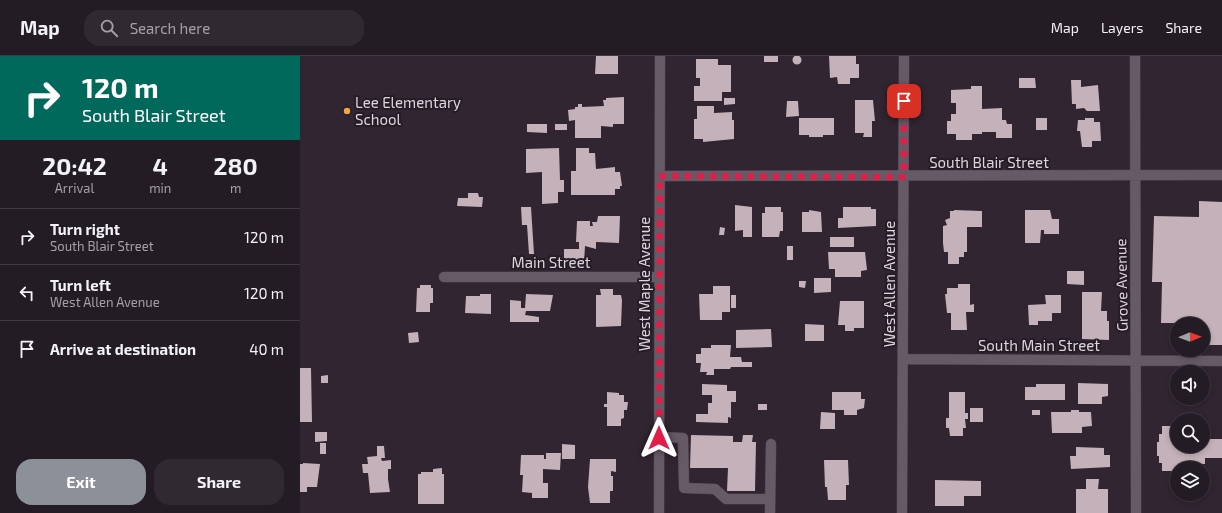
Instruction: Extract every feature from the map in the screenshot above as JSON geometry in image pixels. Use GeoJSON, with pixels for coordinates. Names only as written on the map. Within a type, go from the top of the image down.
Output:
{"type":"FeatureCollection","features":[{"type":"Feature","properties":{"kind":"street","name":"West Maple Avenue"},"geometry":{"type":"LineString","coordinates":[[659,513],[660,56]]}},
{"type":"Feature","properties":{"kind":"street","name":"West Allen Avenue"},"geometry":{"type":"LineString","coordinates":[[902,513],[904,56]]}},
{"type":"Feature","properties":{"kind":"street","name":"Grove Avenue"},"geometry":{"type":"LineString","coordinates":[[1135,56],[1137,361],[1136,513]]}},
{"type":"Feature","properties":{"kind":"street","name":"South Blair Street"},"geometry":{"type":"LineString","coordinates":[[660,176],[1135,177],[1222,175]]}},
{"type":"Feature","properties":{"kind":"street","name":"Main Street"},"geometry":{"type":"LineString","coordinates":[[444,277],[659,276]]}},
{"type":"Feature","properties":{"kind":"street","name":"South Main Street"},"geometry":{"type":"LineString","coordinates":[[903,359],[1222,361]]}},
{"type":"Feature","properties":{"kind":"street"},"geometry":{"type":"LineString","coordinates":[[659,438],[683,438],[684,488],[715,489],[726,499],[770,499]]}},
{"type":"Feature","properties":{"kind":"street"},"geometry":{"type":"LineString","coordinates":[[770,513],[771,444]]}},
{"type":"Feature","properties":{"kind":"building"},"geometry":{"type":"Polygon","coordinates":[[[596,56],[618,56],[618,74],[595,74],[596,56]]]}},
{"type":"Feature","properties":{"kind":"building"},"geometry":{"type":"Polygon","coordinates":[[[764,56],[778,56],[778,62],[764,62],[764,56]]]}},
{"type":"Feature","properties":{"kind":"building"},"geometry":{"type":"Polygon","coordinates":[[[795,56],[799,56],[801,60],[799,64],[795,64],[793,62],[793,58],[795,56]]]}},
{"type":"Feature","properties":{"kind":"building"},"geometry":{"type":"Polygon","coordinates":[[[829,56],[856,56],[856,64],[859,64],[859,78],[850,78],[850,84],[838,84],[837,77],[830,78],[829,56]]]}},
{"type":"Feature","properties":{"kind":"building"},"geometry":{"type":"Polygon","coordinates":[[[696,59],[718,59],[718,65],[731,65],[731,92],[722,92],[722,101],[694,101],[694,86],[700,86],[700,78],[696,78],[696,59]]]}},
{"type":"Feature","properties":{"kind":"building"},"geometry":{"type":"Polygon","coordinates":[[[1019,78],[1035,78],[1036,88],[1019,88],[1019,78]]]}},
{"type":"Feature","properties":{"kind":"building"},"geometry":{"type":"Polygon","coordinates":[[[1071,80],[1081,80],[1081,87],[1098,85],[1100,111],[1087,111],[1084,108],[1076,109],[1076,104],[1072,104],[1071,80]]]}},
{"type":"Feature","properties":{"kind":"building"},"geometry":{"type":"Polygon","coordinates":[[[971,86],[982,86],[982,109],[1002,108],[1002,120],[1006,120],[1007,124],[1012,124],[1012,138],[996,138],[996,132],[982,132],[982,134],[972,134],[972,140],[956,140],[956,134],[947,134],[947,121],[951,121],[951,114],[956,114],[956,103],[951,103],[951,90],[971,89],[971,86]]]}},
{"type":"Feature","properties":{"kind":"building"},"geometry":{"type":"Polygon","coordinates":[[[624,97],[624,124],[613,124],[613,127],[601,126],[601,138],[575,138],[575,120],[569,121],[568,110],[575,109],[575,107],[578,107],[578,104],[582,104],[582,107],[604,106],[603,100],[606,100],[606,98],[624,97]]]}},
{"type":"Feature","properties":{"kind":"building"},"geometry":{"type":"Polygon","coordinates":[[[724,98],[735,98],[735,104],[724,105],[724,98]]]}},
{"type":"Feature","properties":{"kind":"building"},"geometry":{"type":"Polygon","coordinates":[[[855,100],[873,100],[875,121],[872,121],[872,137],[863,137],[864,133],[855,133],[855,100]]]}},
{"type":"Feature","properties":{"kind":"building"},"geometry":{"type":"Polygon","coordinates":[[[787,101],[798,101],[799,116],[786,117],[787,101]]]}},
{"type":"Feature","properties":{"kind":"building"},"geometry":{"type":"Polygon","coordinates":[[[697,106],[714,106],[714,113],[732,112],[732,120],[734,120],[734,139],[703,142],[703,139],[694,139],[694,119],[697,119],[697,106]]]}},
{"type":"Feature","properties":{"kind":"building"},"geometry":{"type":"Polygon","coordinates":[[[799,118],[834,118],[834,135],[809,137],[809,135],[799,135],[799,118]]]}},
{"type":"Feature","properties":{"kind":"building"},"geometry":{"type":"Polygon","coordinates":[[[1036,118],[1047,118],[1047,130],[1036,130],[1036,118]]]}},
{"type":"Feature","properties":{"kind":"building"},"geometry":{"type":"Polygon","coordinates":[[[1085,118],[1094,118],[1094,122],[1100,122],[1101,141],[1092,141],[1092,147],[1082,147],[1080,131],[1077,131],[1078,120],[1085,120],[1085,118]]]}},
{"type":"Feature","properties":{"kind":"building"},"geometry":{"type":"Polygon","coordinates":[[[527,124],[547,124],[547,133],[527,132],[527,124]]]}},
{"type":"Feature","properties":{"kind":"building"},"geometry":{"type":"Polygon","coordinates":[[[555,124],[567,124],[567,130],[555,130],[555,124]]]}},
{"type":"Feature","properties":{"kind":"building"},"geometry":{"type":"Polygon","coordinates":[[[559,148],[560,180],[564,180],[564,192],[558,192],[558,203],[542,204],[542,172],[526,173],[526,149],[559,148]]]}},
{"type":"Feature","properties":{"kind":"building"},"geometry":{"type":"Polygon","coordinates":[[[576,148],[589,148],[589,153],[595,153],[596,169],[615,167],[615,172],[620,172],[622,186],[620,186],[620,189],[615,189],[615,195],[571,195],[571,171],[576,171],[576,148]]]}},
{"type":"Feature","properties":{"kind":"building"},"geometry":{"type":"Polygon","coordinates":[[[468,193],[478,193],[479,197],[483,197],[482,207],[457,206],[458,198],[468,198],[468,193]]]}},
{"type":"Feature","properties":{"kind":"building"},"geometry":{"type":"Polygon","coordinates":[[[1199,201],[1222,202],[1222,345],[1210,345],[1210,317],[1170,317],[1170,323],[1161,323],[1162,282],[1152,282],[1154,216],[1199,217],[1199,201]]]}},
{"type":"Feature","properties":{"kind":"building"},"geometry":{"type":"Polygon","coordinates":[[[735,205],[752,207],[752,237],[743,237],[743,230],[735,231],[735,205]]]}},
{"type":"Feature","properties":{"kind":"building"},"geometry":{"type":"Polygon","coordinates":[[[521,207],[531,207],[534,254],[529,254],[527,225],[522,225],[521,207]]]}},
{"type":"Feature","properties":{"kind":"building"},"geometry":{"type":"Polygon","coordinates":[[[765,207],[781,207],[781,212],[783,212],[783,231],[780,231],[779,237],[762,237],[762,213],[765,213],[765,207]]]}},
{"type":"Feature","properties":{"kind":"building"},"geometry":{"type":"Polygon","coordinates":[[[843,207],[871,207],[871,209],[876,209],[876,226],[838,228],[838,218],[843,218],[843,207]]]}},
{"type":"Feature","properties":{"kind":"building"},"geometry":{"type":"Polygon","coordinates":[[[809,210],[821,212],[822,232],[802,232],[802,212],[809,212],[809,210]]]}},
{"type":"Feature","properties":{"kind":"building"},"geometry":{"type":"Polygon","coordinates":[[[1025,210],[1050,210],[1052,219],[1059,219],[1059,234],[1044,234],[1044,230],[1041,230],[1040,243],[1025,243],[1025,210]]]}},
{"type":"Feature","properties":{"kind":"building"},"geometry":{"type":"Polygon","coordinates":[[[950,211],[982,211],[982,227],[967,227],[967,252],[964,252],[964,257],[959,257],[959,264],[948,264],[948,252],[944,252],[943,226],[947,225],[945,220],[950,218],[950,211]]]}},
{"type":"Feature","properties":{"kind":"building"},"geometry":{"type":"Polygon","coordinates":[[[598,216],[620,216],[619,243],[596,242],[596,249],[585,246],[584,263],[564,262],[564,249],[579,249],[579,242],[576,242],[577,221],[590,221],[590,226],[593,226],[592,222],[597,222],[598,216]]]}},
{"type":"Feature","properties":{"kind":"building"},"geometry":{"type":"Polygon","coordinates":[[[720,227],[725,228],[724,235],[719,235],[720,227]]]}},
{"type":"Feature","properties":{"kind":"building"},"geometry":{"type":"Polygon","coordinates":[[[830,237],[854,237],[854,247],[830,247],[830,237]]]}},
{"type":"Feature","properties":{"kind":"building"},"geometry":{"type":"Polygon","coordinates":[[[787,246],[793,246],[793,260],[787,260],[787,246]]]}},
{"type":"Feature","properties":{"kind":"building"},"geometry":{"type":"Polygon","coordinates":[[[828,252],[865,252],[867,270],[861,271],[861,277],[835,277],[835,269],[829,269],[828,252]]]}},
{"type":"Feature","properties":{"kind":"building"},"geometry":{"type":"Polygon","coordinates":[[[1067,271],[1084,271],[1084,285],[1067,284],[1067,271]]]}},
{"type":"Feature","properties":{"kind":"building"},"geometry":{"type":"Polygon","coordinates":[[[814,278],[831,278],[831,292],[814,293],[814,278]]]}},
{"type":"Feature","properties":{"kind":"building"},"geometry":{"type":"Polygon","coordinates":[[[799,281],[806,281],[805,288],[799,287],[799,281]]]}},
{"type":"Feature","properties":{"kind":"building"},"geometry":{"type":"Polygon","coordinates":[[[958,284],[970,284],[970,305],[974,304],[974,312],[966,312],[967,330],[951,330],[951,313],[947,313],[945,294],[947,294],[947,288],[958,288],[958,284]]]}},
{"type":"Feature","properties":{"kind":"building"},"geometry":{"type":"Polygon","coordinates":[[[420,285],[431,285],[431,288],[433,288],[433,303],[430,303],[430,312],[416,312],[417,288],[420,288],[420,285]]]}},
{"type":"Feature","properties":{"kind":"building"},"geometry":{"type":"Polygon","coordinates":[[[713,286],[730,286],[730,312],[722,312],[722,320],[700,320],[699,294],[713,294],[713,286]]]}},
{"type":"Feature","properties":{"kind":"building"},"geometry":{"type":"Polygon","coordinates":[[[600,289],[613,289],[613,295],[621,295],[621,326],[596,327],[596,295],[601,295],[600,289]]]}},
{"type":"Feature","properties":{"kind":"building"},"geometry":{"type":"Polygon","coordinates":[[[1082,292],[1102,292],[1101,311],[1107,311],[1107,321],[1109,321],[1109,340],[1082,339],[1082,292]]]}},
{"type":"Feature","properties":{"kind":"building"},"geometry":{"type":"Polygon","coordinates":[[[480,294],[491,294],[491,314],[465,313],[466,296],[480,296],[480,294]]]}},
{"type":"Feature","properties":{"kind":"building"},"geometry":{"type":"Polygon","coordinates":[[[526,294],[553,295],[550,311],[526,311],[525,315],[539,317],[539,322],[510,322],[510,300],[521,301],[521,308],[525,308],[526,294]]]}},
{"type":"Feature","properties":{"kind":"building"},"geometry":{"type":"Polygon","coordinates":[[[731,295],[736,295],[736,308],[731,308],[731,295]]]}},
{"type":"Feature","properties":{"kind":"building"},"geometry":{"type":"Polygon","coordinates":[[[1045,295],[1061,295],[1061,313],[1052,313],[1052,321],[1038,321],[1038,325],[1029,325],[1028,305],[1046,304],[1045,295]]]}},
{"type":"Feature","properties":{"kind":"building"},"geometry":{"type":"Polygon","coordinates":[[[840,301],[864,301],[864,328],[854,328],[854,331],[845,331],[845,325],[838,325],[840,301]]]}},
{"type":"Feature","properties":{"kind":"building"},"geometry":{"type":"Polygon","coordinates":[[[805,324],[824,325],[824,341],[805,341],[805,324]]]}},
{"type":"Feature","properties":{"kind":"building"},"geometry":{"type":"Polygon","coordinates":[[[771,329],[772,347],[736,348],[736,330],[771,329]]]}},
{"type":"Feature","properties":{"kind":"building"},"geometry":{"type":"Polygon","coordinates":[[[418,332],[419,342],[409,343],[408,333],[418,332]]]}},
{"type":"Feature","properties":{"kind":"building"},"geometry":{"type":"Polygon","coordinates":[[[711,345],[731,345],[730,357],[741,357],[742,362],[752,362],[752,367],[714,369],[714,375],[706,375],[707,372],[700,372],[701,363],[696,363],[696,354],[701,354],[701,348],[711,348],[711,345]]]}},
{"type":"Feature","properties":{"kind":"building"},"geometry":{"type":"Polygon","coordinates":[[[300,368],[311,368],[312,422],[300,422],[300,368]]]}},
{"type":"Feature","properties":{"kind":"building"},"geometry":{"type":"Polygon","coordinates":[[[328,375],[328,383],[321,383],[321,376],[328,375]]]}},
{"type":"Feature","properties":{"kind":"building"},"geometry":{"type":"Polygon","coordinates":[[[1078,383],[1108,384],[1108,396],[1102,397],[1102,404],[1078,404],[1078,383]]]}},
{"type":"Feature","properties":{"kind":"building"},"geometry":{"type":"Polygon","coordinates":[[[702,384],[727,385],[727,391],[736,391],[736,402],[731,402],[731,418],[728,417],[728,423],[696,422],[696,414],[708,414],[708,403],[712,403],[712,395],[702,395],[702,384]]]}},
{"type":"Feature","properties":{"kind":"building"},"geometry":{"type":"Polygon","coordinates":[[[1036,384],[1065,384],[1065,400],[1025,400],[1025,387],[1036,387],[1036,384]]]}},
{"type":"Feature","properties":{"kind":"building"},"geometry":{"type":"Polygon","coordinates":[[[607,392],[624,395],[624,402],[628,402],[627,410],[624,410],[624,418],[621,419],[621,426],[607,426],[607,407],[604,407],[604,404],[607,404],[607,392]]]}},
{"type":"Feature","properties":{"kind":"building"},"geometry":{"type":"Polygon","coordinates":[[[832,392],[861,392],[861,399],[865,399],[864,408],[857,410],[857,415],[844,415],[844,410],[832,410],[832,392]]]}},
{"type":"Feature","properties":{"kind":"building"},"geometry":{"type":"Polygon","coordinates":[[[949,392],[965,392],[965,413],[968,413],[968,419],[965,419],[966,428],[963,428],[963,436],[950,436],[949,428],[946,428],[946,418],[949,418],[949,392]]]}},
{"type":"Feature","properties":{"kind":"building"},"geometry":{"type":"Polygon","coordinates":[[[758,404],[767,404],[767,410],[758,410],[758,404]]]}},
{"type":"Feature","properties":{"kind":"building"},"geometry":{"type":"Polygon","coordinates":[[[970,408],[983,408],[983,422],[970,422],[970,408]]]}},
{"type":"Feature","properties":{"kind":"building"},"geometry":{"type":"Polygon","coordinates":[[[1032,410],[1040,410],[1040,415],[1032,415],[1032,410]]]}},
{"type":"Feature","properties":{"kind":"building"},"geometry":{"type":"Polygon","coordinates":[[[1071,410],[1091,412],[1092,426],[1082,427],[1082,433],[1052,433],[1051,412],[1071,412],[1071,410]]]}},
{"type":"Feature","properties":{"kind":"building"},"geometry":{"type":"Polygon","coordinates":[[[821,412],[835,413],[835,429],[820,429],[821,412]]]}},
{"type":"Feature","properties":{"kind":"building"},"geometry":{"type":"Polygon","coordinates":[[[1162,426],[1170,426],[1170,453],[1210,453],[1210,439],[1222,439],[1222,458],[1205,458],[1205,461],[1170,461],[1170,471],[1162,471],[1162,463],[1159,463],[1159,456],[1157,456],[1157,442],[1159,442],[1159,434],[1162,434],[1162,426]]]}},
{"type":"Feature","properties":{"kind":"building"},"geometry":{"type":"Polygon","coordinates":[[[315,432],[327,432],[327,441],[315,442],[315,432]]]}},
{"type":"Feature","properties":{"kind":"building"},"geometry":{"type":"Polygon","coordinates":[[[691,435],[733,436],[733,442],[742,442],[743,435],[753,435],[752,442],[756,442],[755,491],[727,491],[728,468],[690,468],[691,435]]]}},
{"type":"Feature","properties":{"kind":"building"},"geometry":{"type":"Polygon","coordinates":[[[320,443],[326,443],[326,454],[320,454],[320,443]]]}},
{"type":"Feature","properties":{"kind":"building"},"geometry":{"type":"Polygon","coordinates":[[[562,444],[575,445],[575,459],[562,459],[562,444]]]}},
{"type":"Feature","properties":{"kind":"building"},"geometry":{"type":"Polygon","coordinates":[[[377,446],[384,446],[385,458],[381,458],[382,461],[391,460],[391,469],[388,469],[390,492],[370,493],[368,473],[363,473],[362,464],[368,464],[367,457],[377,456],[377,446]]]}},
{"type":"Feature","properties":{"kind":"building"},"geometry":{"type":"Polygon","coordinates":[[[1076,447],[1104,448],[1104,455],[1110,455],[1110,467],[1071,469],[1070,456],[1076,456],[1076,447]]]}},
{"type":"Feature","properties":{"kind":"building"},"geometry":{"type":"Polygon","coordinates":[[[546,453],[561,453],[560,470],[543,469],[543,483],[548,483],[548,498],[532,498],[532,493],[522,492],[523,475],[520,475],[521,455],[544,455],[544,459],[546,459],[546,453]]]}},
{"type":"Feature","properties":{"kind":"building"},"geometry":{"type":"Polygon","coordinates":[[[590,459],[616,459],[616,472],[611,471],[611,476],[613,476],[613,491],[610,491],[610,503],[590,503],[588,487],[590,459]]]}},
{"type":"Feature","properties":{"kind":"building"},"geometry":{"type":"Polygon","coordinates":[[[824,460],[848,460],[849,485],[846,485],[846,500],[828,500],[827,487],[825,487],[824,460]]]}},
{"type":"Feature","properties":{"kind":"building"},"geometry":{"type":"Polygon","coordinates":[[[300,464],[320,464],[317,487],[307,487],[307,492],[300,492],[300,464]]]}},
{"type":"Feature","properties":{"kind":"building"},"geometry":{"type":"Polygon","coordinates":[[[442,468],[442,474],[444,474],[444,504],[418,504],[418,474],[421,474],[421,472],[433,472],[433,469],[442,468]]]}},
{"type":"Feature","properties":{"kind":"building"},"geometry":{"type":"Polygon","coordinates":[[[1086,479],[1099,479],[1098,489],[1108,489],[1108,513],[1076,513],[1076,489],[1086,489],[1086,479]]]}},
{"type":"Feature","properties":{"kind":"building"},"geometry":{"type":"Polygon","coordinates":[[[935,480],[981,481],[981,496],[964,496],[964,506],[935,506],[935,480]]]}},
{"type":"Feature","properties":{"kind":"place","name":"Lee Elementary School"},"geometry":{"type":"Point","coordinates":[347,111]}},
{"type":"Feature","properties":{"kind":"route"},"geometry":{"type":"LineString","coordinates":[[659,438],[660,176],[904,177],[904,101]]}}]}
